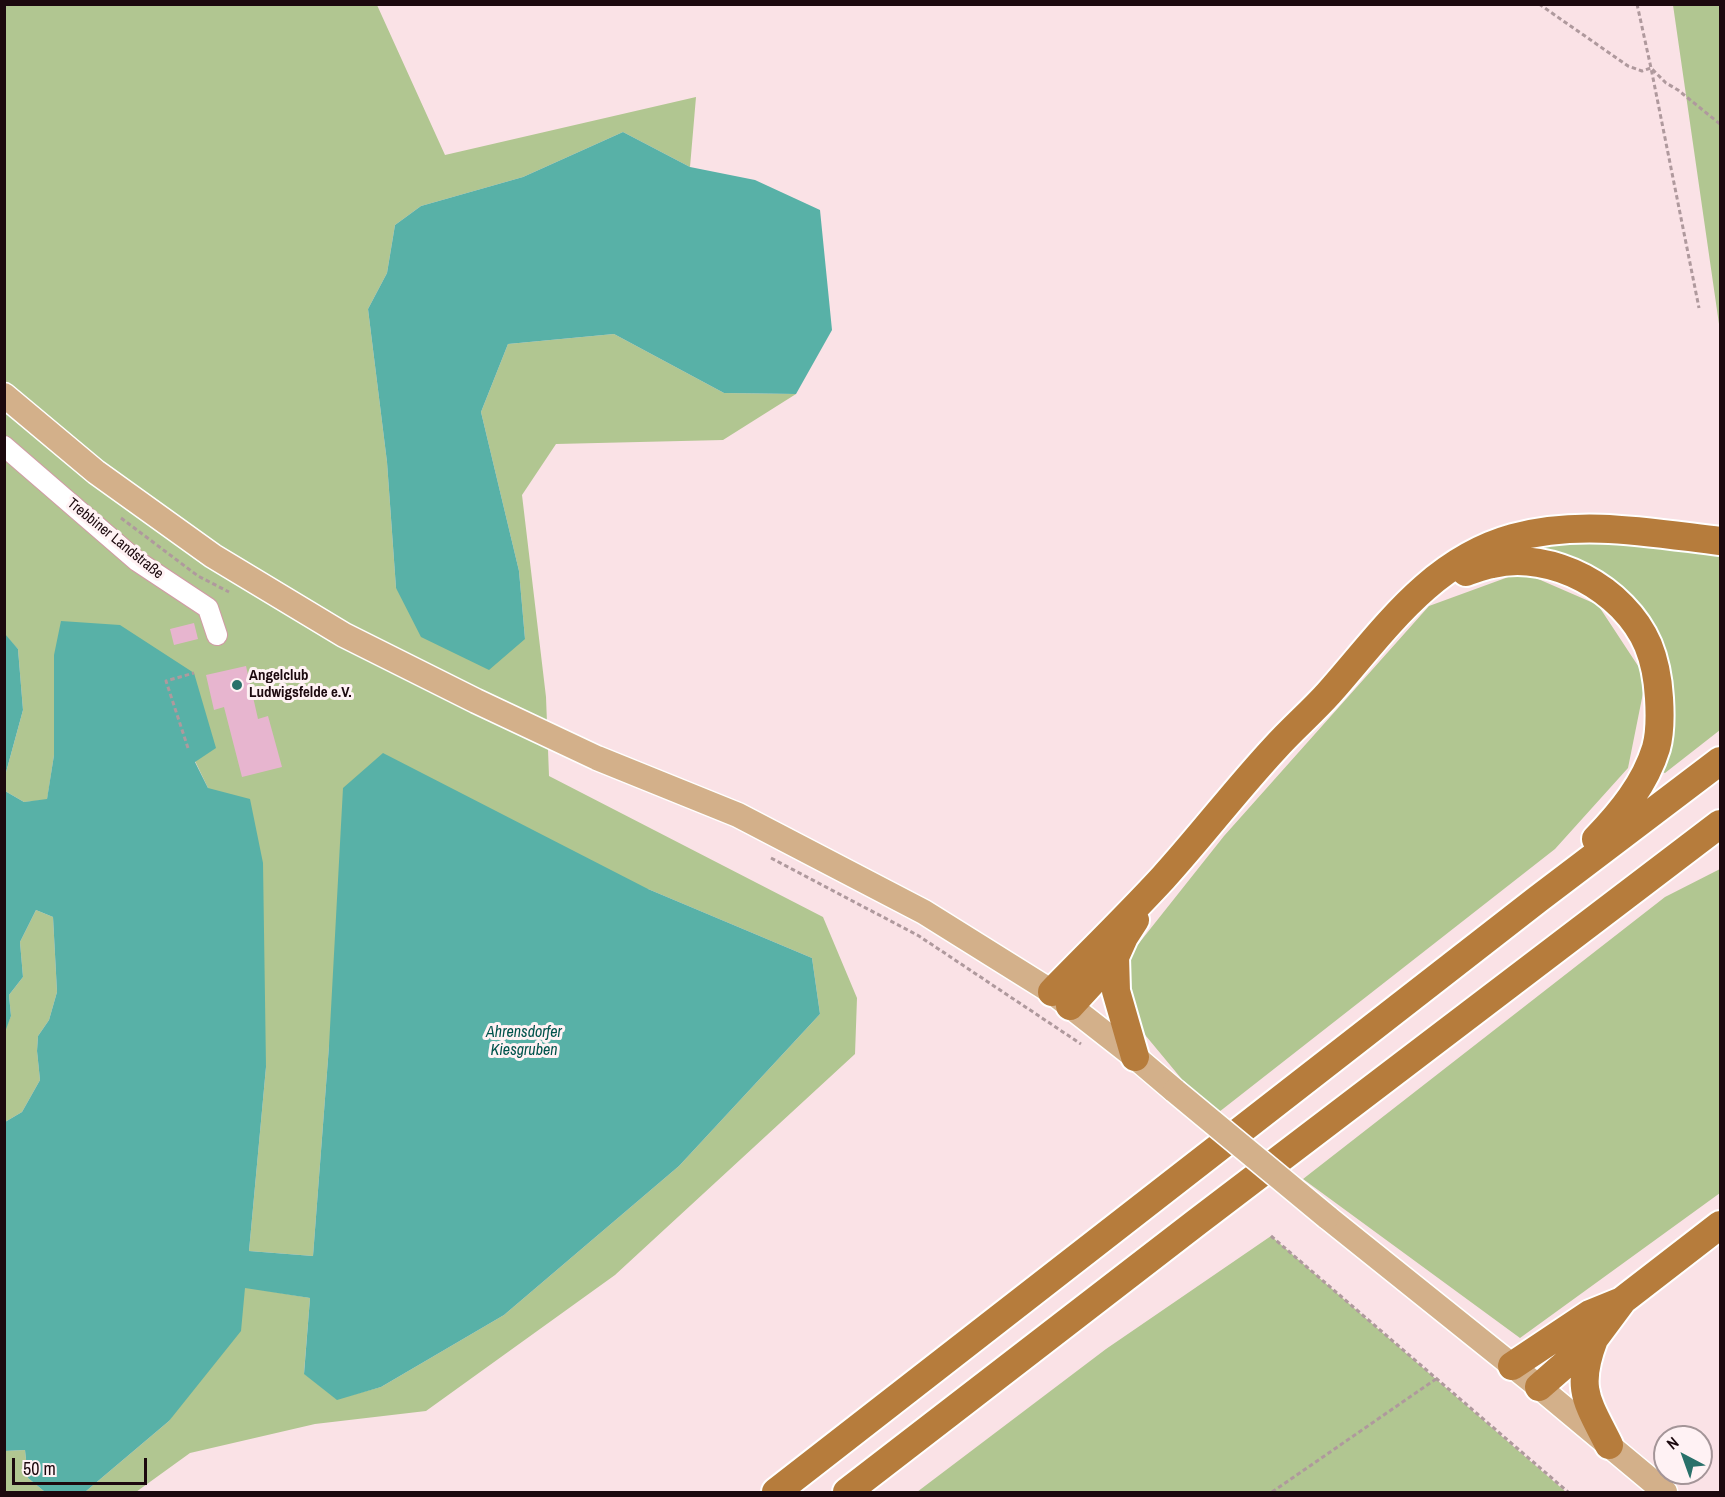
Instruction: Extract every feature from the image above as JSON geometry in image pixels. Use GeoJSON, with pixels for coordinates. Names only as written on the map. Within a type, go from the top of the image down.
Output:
{"type":"FeatureCollection","features":[{"type":"Feature","properties":{"kind":"highway"},"geometry":{"type":"LineString","coordinates":[[1061,999],[1275,747],[1328,694],[1397,613],[1452,566],[1512,538],[1545,531],[1608,528],[1720,540]]}},
{"type":"Feature","properties":{"kind":"highway"},"geometry":{"type":"LineString","coordinates":[[1425,588],[1493,563],[1525,561],[1554,566],[1584,578],[1607,594],[1630,615],[1647,644],[1658,678],[1659,709],[1657,747],[1643,780],[1617,817],[1538,899]]}},
{"type":"Feature","properties":{"kind":"highway"},"geometry":{"type":"LineString","coordinates":[[776,1492],[1538,899],[1720,761]]}},
{"type":"Feature","properties":{"kind":"highway"},"geometry":{"type":"LineString","coordinates":[[847,1492],[1720,824]]}},
{"type":"Feature","properties":{"kind":"highway"},"geometry":{"type":"LineString","coordinates":[[1640,884],[1720,849]]}},
{"type":"Feature","properties":{"kind":"highway"},"geometry":{"type":"LineString","coordinates":[[1135,1056],[1116,991],[1115,957],[1124,937],[1162,878]]}},
{"type":"Feature","properties":{"kind":"highway"},"geometry":{"type":"LineString","coordinates":[[1061,999],[1115,957]]}},
{"type":"Feature","properties":{"kind":"highway"},"geometry":{"type":"LineString","coordinates":[[1512,1366],[1590,1314],[1623,1300],[1720,1225]]}},
{"type":"Feature","properties":{"kind":"highway"},"geometry":{"type":"LineString","coordinates":[[1539,1387],[1594,1339],[1623,1300]]}},
{"type":"Feature","properties":{"kind":"highway"},"geometry":{"type":"LineString","coordinates":[[1594,1339],[1586,1359],[1583,1383],[1589,1405],[1609,1445]]}},
{"type":"Feature","properties":{"kind":"main road"},"geometry":{"type":"LineString","coordinates":[[4,395],[96,472],[213,556],[344,635],[476,702],[597,758],[738,815],[924,912],[1061,999],[1135,1056],[1665,1492]]}},
{"type":"Feature","properties":{"kind":"street","name":"Trebbiner Landstraße"},"geometry":{"type":"LineString","coordinates":[[4,446],[137,561],[208,609],[217,635]]}},
{"type":"Feature","properties":{"kind":"path"},"geometry":{"type":"LineString","coordinates":[[1539,4],[1628,66],[1642,71],[1651,68]]}},
{"type":"Feature","properties":{"kind":"path"},"geometry":{"type":"LineString","coordinates":[[1636,4],[1699,308]]}},
{"type":"Feature","properties":{"kind":"path"},"geometry":{"type":"LineString","coordinates":[[1651,68],[1665,83],[1678,90],[1720,124]]}},
{"type":"Feature","properties":{"kind":"path"},"geometry":{"type":"LineString","coordinates":[[188,748],[166,681],[194,673]]}},
{"type":"Feature","properties":{"kind":"path"},"geometry":{"type":"LineString","coordinates":[[1271,1236],[1568,1492]]}},
{"type":"Feature","properties":{"kind":"path"},"geometry":{"type":"LineString","coordinates":[[1272,1492],[1436,1379]]}},
{"type":"Feature","properties":{"kind":"green space"},"geometry":{"type":"Polygon","coordinates":[[[5,5],[377,5],[445,155],[696,97],[690,167],[623,132],[523,177],[421,206],[395,225],[387,273],[368,309],[387,462],[396,588],[525,639],[519,571],[481,412],[508,344],[614,334],[724,393],[796,394],[723,440],[556,444],[522,495],[546,697],[549,776],[823,917],[857,998],[855,1054],[615,1275],[426,1411],[315,1424],[190,1453],[136,1492],[85,1492],[169,1421],[245,1287],[310,1298],[304,1373],[337,1399],[381,1387],[504,1315],[679,1166],[820,1014],[812,958],[648,889],[329,1046],[313,1256],[249,1251],[266,1067],[208,788],[195,761],[54,655],[54,755],[47,800],[24,802],[5,791],[5,776],[23,710],[18,649],[4,634],[5,5]]]}},
{"type":"Feature","properties":{"kind":"green space"},"geometry":{"type":"Polygon","coordinates":[[[1673,5],[1720,5],[1720,331],[1673,5]]]}},
{"type":"Feature","properties":{"kind":"green space"},"geometry":{"type":"Polygon","coordinates":[[[1554,537],[1720,549],[1720,730],[1665,773],[1662,772],[1653,637],[1521,550],[1554,537]]]}},
{"type":"Feature","properties":{"kind":"green space"},"geometry":{"type":"Polygon","coordinates":[[[1522,572],[1598,605],[1646,678],[1628,768],[1555,849],[1219,1112],[1185,1083],[1136,1024],[1124,962],[1224,836],[1429,606],[1522,572]]]}},
{"type":"Feature","properties":{"kind":"green space"},"geometry":{"type":"Polygon","coordinates":[[[1720,869],[1720,1193],[1520,1338],[1303,1179],[1665,897],[1720,869]]]}},
{"type":"Feature","properties":{"kind":"green space"},"geometry":{"type":"Polygon","coordinates":[[[36,910],[53,917],[57,992],[49,1020],[38,1036],[40,1080],[22,1112],[5,1122],[4,1032],[11,1016],[9,995],[23,977],[20,942],[36,910]]]}},
{"type":"Feature","properties":{"kind":"green space"},"geometry":{"type":"Polygon","coordinates":[[[1271,1236],[1566,1492],[917,1492],[1106,1349],[1271,1236]]]}},
{"type":"Feature","properties":{"kind":"green space"},"geometry":{"type":"Polygon","coordinates":[[[25,1450],[28,1478],[45,1492],[5,1492],[4,1451],[25,1450]]]}},
{"type":"Feature","properties":{"kind":"water"},"geometry":{"type":"Polygon","coordinates":[[[623,132],[690,167],[755,180],[820,210],[832,330],[796,394],[724,393],[614,334],[508,344],[481,412],[519,571],[525,639],[489,670],[421,637],[396,588],[387,462],[368,309],[387,273],[395,225],[421,206],[523,177],[623,132]]]}},
{"type":"Feature","properties":{"kind":"water","name":"Ahrensdorfer Kiesgruben"},"geometry":{"type":"Polygon","coordinates":[[[61,621],[120,625],[194,673],[216,748],[195,762],[208,788],[250,799],[263,863],[266,1067],[249,1251],[313,1256],[329,1046],[343,788],[383,753],[648,889],[812,958],[820,1014],[679,1166],[504,1315],[381,1387],[337,1400],[304,1374],[310,1298],[245,1288],[241,1331],[169,1421],[85,1492],[45,1492],[28,1478],[25,1450],[4,1451],[5,1122],[22,1112],[40,1080],[38,1036],[49,1020],[57,992],[53,917],[36,910],[20,942],[23,977],[9,995],[11,1016],[5,1032],[5,791],[24,802],[47,799],[54,755],[54,655],[61,621]]]}},
{"type":"Feature","properties":{"kind":"water"},"geometry":{"type":"Polygon","coordinates":[[[5,634],[18,649],[23,710],[5,776],[5,634]]]}},
{"type":"Feature","properties":{"kind":"building"},"geometry":{"type":"Polygon","coordinates":[[[194,623],[198,639],[174,645],[170,629],[194,623]]]}},
{"type":"Feature","properties":{"kind":"building"},"geometry":{"type":"Polygon","coordinates":[[[246,666],[258,719],[268,716],[282,767],[242,777],[224,707],[214,710],[206,675],[246,666]]]}},
{"type":"Feature","properties":{"kind":"place","name":"Angelclub Ludwigsfelde e.V."},"geometry":{"type":"Point","coordinates":[237,685]}}]}
